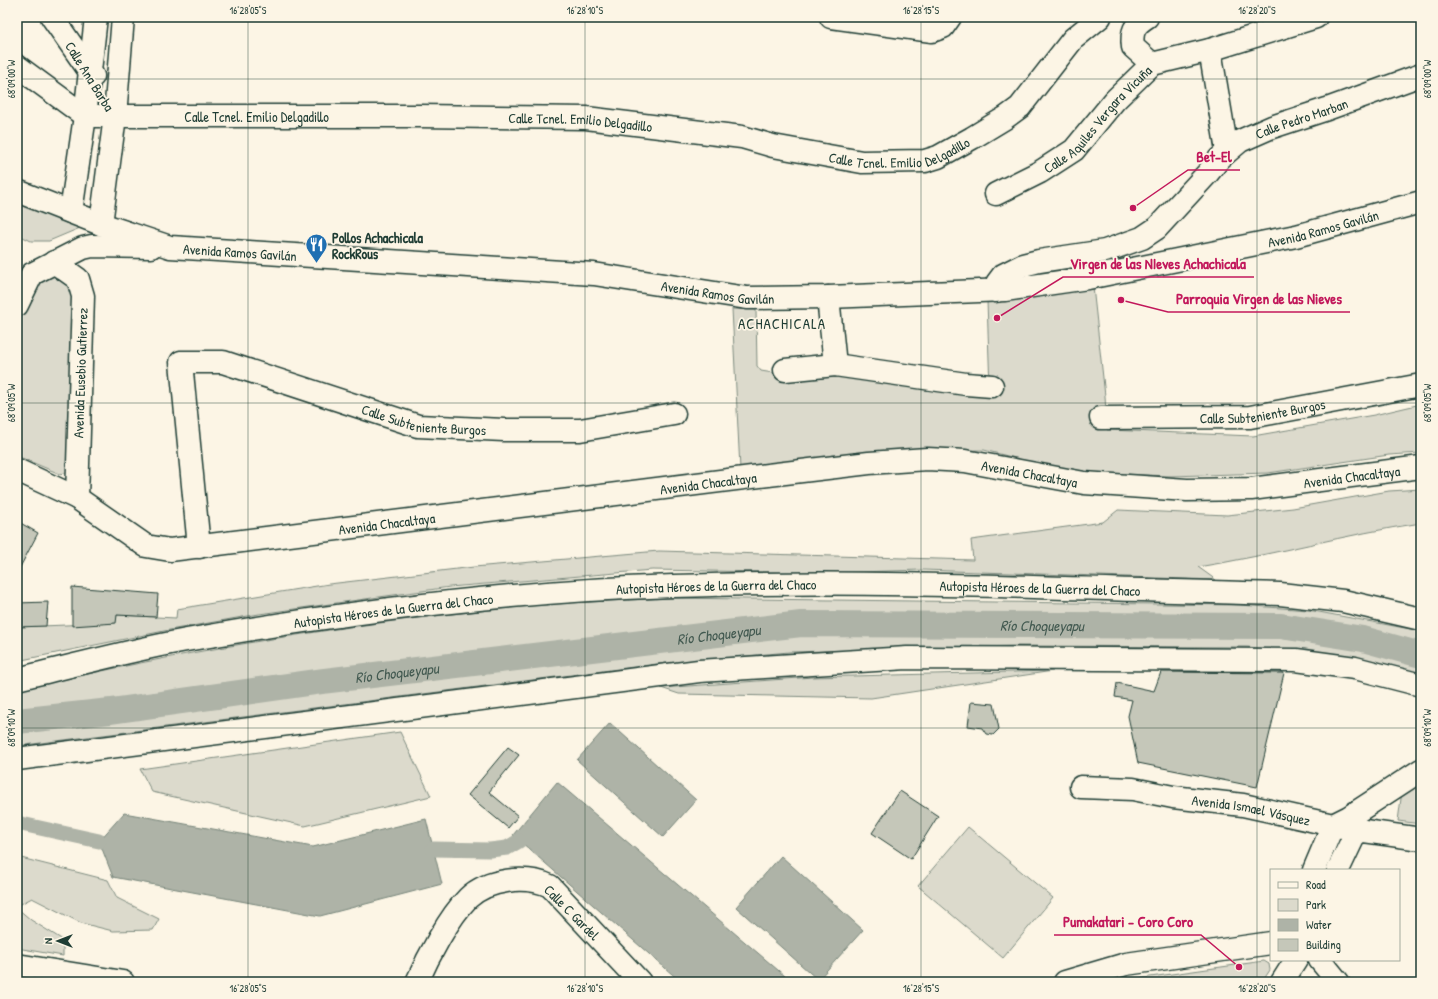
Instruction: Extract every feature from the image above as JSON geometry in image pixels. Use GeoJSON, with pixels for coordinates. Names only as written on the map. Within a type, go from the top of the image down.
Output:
{"type":"FeatureCollection","features":[{"type":"Feature","properties":{"kind":"main road","name":"Calle Ana Barba"},"geometry":{"type":"LineString","coordinates":[[52,17],[90,71],[115,116]]}},
{"type":"Feature","properties":{"kind":"main road"},"geometry":{"type":"LineString","coordinates":[[71,212],[85,116],[96,17]]}},
{"type":"Feature","properties":{"kind":"main road"},"geometry":{"type":"LineString","coordinates":[[101,224],[115,116],[123,17]]}},
{"type":"Feature","properties":{"kind":"main road"},"geometry":{"type":"LineString","coordinates":[[832,17],[932,31],[943,28],[950,17]]}},
{"type":"Feature","properties":{"kind":"main road","name":"Calle Tcnel. Emilio Delgadillo"},"geometry":{"type":"LineString","coordinates":[[85,116],[419,116],[586,118],[742,137],[774,146],[862,162],[925,161],[938,157],[986,130],[1020,107],[1073,39],[1100,17]]}},
{"type":"Feature","properties":{"kind":"main road"},"geometry":{"type":"LineString","coordinates":[[1147,17],[1137,23],[1131,35],[1133,47],[1152,64]]}},
{"type":"Feature","properties":{"kind":"main road","name":"Calle Aquiles Vergara Vicuña"},"geometry":{"type":"LineString","coordinates":[[996,194],[1040,172],[1074,150],[1115,100],[1152,64],[1210,50],[1316,17]]}},
{"type":"Feature","properties":{"kind":"main road"},"geometry":{"type":"LineString","coordinates":[[1210,50],[1227,151]]}},
{"type":"Feature","properties":{"kind":"main road"},"geometry":{"type":"LineString","coordinates":[[17,66],[85,116]]}},
{"type":"Feature","properties":{"kind":"main road","name":"Calle Pedro Marban"},"geometry":{"type":"LineString","coordinates":[[996,291],[997,283],[1003,275],[1023,265],[1039,261],[1105,251],[1142,238],[1157,228],[1227,151],[1240,141],[1272,127],[1421,75]]}},
{"type":"Feature","properties":{"kind":"main road","name":"Avenida Ramos Gavilán"},"geometry":{"type":"LineString","coordinates":[[17,191],[101,224],[170,247],[594,274],[747,298],[828,297],[996,291],[1088,278],[1296,236],[1421,202]]}},
{"type":"Feature","properties":{"kind":"main road"},"geometry":{"type":"LineString","coordinates":[[17,305],[24,272],[54,262],[74,251],[92,246],[170,247]]}},
{"type":"Feature","properties":{"kind":"main road","name":"Avenida Eusebio Gutierrez"},"geometry":{"type":"LineString","coordinates":[[54,262],[78,279],[83,296],[77,498]]}},
{"type":"Feature","properties":{"kind":"main road"},"geometry":{"type":"LineString","coordinates":[[828,297],[835,365]]}},
{"type":"Feature","properties":{"kind":"main road","name":"Calle Subteniente Burgos"},"geometry":{"type":"LineString","coordinates":[[199,547],[181,362],[223,362],[418,426],[504,430],[580,430],[674,414]]}},
{"type":"Feature","properties":{"kind":"main road"},"geometry":{"type":"LineString","coordinates":[[785,370],[835,365],[966,384],[992,386]]}},
{"type":"Feature","properties":{"kind":"main road","name":"Calle Subteniente Burgos"},"geometry":{"type":"LineString","coordinates":[[1101,418],[1250,417],[1421,385]]}},
{"type":"Feature","properties":{"kind":"main road","name":"Avenida Chacaltaya"},"geometry":{"type":"LineString","coordinates":[[17,470],[77,498],[146,546],[170,550],[791,472],[869,463],[926,459],[965,461],[1084,483],[1187,490],[1251,489],[1421,467]]}},
{"type":"Feature","properties":{"kind":"main road","name":"Autopista Héroes de la Guerra del Chaco"},"geometry":{"type":"LineString","coordinates":[[17,679],[194,638],[333,617],[516,595],[672,586],[840,583],[1280,594],[1343,601],[1421,619]]}},
{"type":"Feature","properties":{"kind":"main road"},"geometry":{"type":"LineString","coordinates":[[17,759],[699,671],[907,658],[1296,660],[1355,668],[1421,685]]}},
{"type":"Feature","properties":{"kind":"main road"},"geometry":{"type":"LineString","coordinates":[[1314,869],[1333,825],[1349,817],[1421,770]]}},
{"type":"Feature","properties":{"kind":"main road","name":"Avenida Ismael Vásquez"},"geometry":{"type":"LineString","coordinates":[[1081,787],[1133,789],[1173,797],[1243,805],[1357,830],[1421,839]]}},
{"type":"Feature","properties":{"kind":"main road"},"geometry":{"type":"LineString","coordinates":[[1338,869],[1357,830]]}},
{"type":"Feature","properties":{"kind":"main road","name":"Calle C Gardel"},"geometry":{"type":"LineString","coordinates":[[417,982],[444,931],[468,898],[479,890],[507,881],[541,882],[550,886],[640,982]]}},
{"type":"Feature","properties":{"kind":"main road"},"geometry":{"type":"LineString","coordinates":[[1065,982],[1126,964],[1270,943]]}},
{"type":"Feature","properties":{"kind":"main road"},"geometry":{"type":"LineString","coordinates":[[1282,982],[1295,961]]}},
{"type":"Feature","properties":{"kind":"main road"},"geometry":{"type":"LineString","coordinates":[[1321,961],[1338,982]]}},
{"type":"Feature","properties":{"kind":"main road"},"geometry":{"type":"LineString","coordinates":[[17,965],[123,982]]}},
{"type":"Feature","properties":{"kind":"green space"},"geometry":{"type":"Polygon","coordinates":[[[17,182],[136,223],[99,220],[49,241],[31,241],[17,234],[17,182]]]}},
{"type":"Feature","properties":{"kind":"green space"},"geometry":{"type":"Polygon","coordinates":[[[56,273],[75,288],[68,470],[65,473],[60,474],[17,456],[17,319],[35,283],[56,273]]]}},
{"type":"Feature","properties":{"kind":"green space"},"geometry":{"type":"Polygon","coordinates":[[[1093,287],[1105,396],[1107,430],[1253,436],[1374,415],[1421,404],[1421,453],[1389,455],[1268,473],[1171,476],[1070,472],[984,450],[928,451],[740,469],[732,309],[756,310],[757,366],[761,371],[785,375],[834,371],[990,389],[987,301],[1093,287]]]}},
{"type":"Feature","properties":{"kind":"green space"},"geometry":{"type":"Polygon","coordinates":[[[1421,489],[1421,523],[1198,567],[1216,580],[922,570],[824,573],[652,570],[450,587],[259,614],[164,631],[17,661],[17,627],[115,623],[117,615],[176,618],[177,609],[329,584],[474,567],[659,551],[973,560],[971,540],[1103,522],[1118,510],[1227,515],[1293,508],[1389,491],[1421,489]]]}},
{"type":"Feature","properties":{"kind":"green space"},"geometry":{"type":"Polygon","coordinates":[[[668,598],[1240,605],[1308,610],[1421,631],[1421,648],[1357,631],[1282,618],[1085,614],[799,615],[589,639],[63,706],[17,710],[17,690],[141,663],[266,640],[392,621],[519,607],[668,598]]]}},
{"type":"Feature","properties":{"kind":"green space"},"geometry":{"type":"Polygon","coordinates":[[[800,635],[1264,636],[1363,649],[1421,664],[1421,676],[1315,653],[1247,647],[1016,646],[789,652],[657,664],[17,746],[17,729],[800,635]]]}},
{"type":"Feature","properties":{"kind":"green space"},"geometry":{"type":"Polygon","coordinates":[[[1053,671],[871,698],[679,694],[661,688],[813,677],[1053,671]]]}},
{"type":"Feature","properties":{"kind":"green space"},"geometry":{"type":"Polygon","coordinates":[[[400,732],[431,796],[305,826],[152,792],[140,769],[400,732]]]}},
{"type":"Feature","properties":{"kind":"green space"},"geometry":{"type":"Polygon","coordinates":[[[1421,780],[1421,824],[1398,821],[1402,791],[1421,780]]]}},
{"type":"Feature","properties":{"kind":"green space"},"geometry":{"type":"Polygon","coordinates":[[[968,827],[1053,898],[1003,958],[918,886],[968,827]]]}},
{"type":"Feature","properties":{"kind":"green space"},"geometry":{"type":"Polygon","coordinates":[[[17,857],[108,880],[117,898],[159,919],[153,930],[113,931],[81,923],[32,898],[17,906],[17,857]]]}},
{"type":"Feature","properties":{"kind":"green space"},"geometry":{"type":"Polygon","coordinates":[[[17,908],[31,920],[63,940],[63,956],[17,948],[17,908]]]}},
{"type":"Feature","properties":{"kind":"green space"},"geometry":{"type":"Polygon","coordinates":[[[1264,961],[1269,964],[1270,970],[1262,982],[1139,982],[1129,980],[1264,961]]]}},
{"type":"Feature","properties":{"kind":"water"},"geometry":{"type":"Polygon","coordinates":[[[610,723],[696,800],[663,837],[577,760],[610,723]]]}},
{"type":"Feature","properties":{"kind":"water"},"geometry":{"type":"Polygon","coordinates":[[[557,782],[792,982],[681,982],[513,835],[557,782]]]}},
{"type":"Feature","properties":{"kind":"water"},"geometry":{"type":"Polygon","coordinates":[[[124,813],[313,847],[426,819],[442,884],[320,916],[113,877],[99,841],[124,813]]]}},
{"type":"Feature","properties":{"kind":"water"},"geometry":{"type":"Polygon","coordinates":[[[781,856],[863,930],[818,980],[736,907],[781,856]]]}},
{"type":"Feature","properties":{"kind":"building"},"geometry":{"type":"Polygon","coordinates":[[[17,521],[38,533],[17,573],[17,521]]]}},
{"type":"Feature","properties":{"kind":"building"},"geometry":{"type":"Polygon","coordinates":[[[72,587],[158,594],[156,617],[117,615],[116,623],[72,626],[72,587]]]}},
{"type":"Feature","properties":{"kind":"building"},"geometry":{"type":"Polygon","coordinates":[[[48,602],[46,626],[17,627],[17,603],[48,602]]]}},
{"type":"Feature","properties":{"kind":"building"},"geometry":{"type":"Polygon","coordinates":[[[1161,672],[1284,673],[1257,787],[1138,763],[1128,716],[1132,700],[1115,697],[1117,683],[1154,691],[1161,672]]]}},
{"type":"Feature","properties":{"kind":"building"},"geometry":{"type":"Polygon","coordinates":[[[971,702],[994,704],[999,729],[993,735],[986,734],[982,728],[968,726],[971,702]]]}},
{"type":"Feature","properties":{"kind":"building"},"geometry":{"type":"Polygon","coordinates":[[[508,747],[519,755],[489,792],[518,816],[508,828],[468,795],[508,747]]]}},
{"type":"Feature","properties":{"kind":"building"},"geometry":{"type":"Polygon","coordinates":[[[900,791],[938,816],[911,859],[872,833],[900,791]]]}},
{"type":"Feature","properties":{"kind":"waterway","name":"Río Choqueyapu"},"geometry":{"type":"LineString","coordinates":[[17,721],[111,711],[323,681],[801,624],[1281,626],[1363,639],[1421,655]]}},
{"type":"Feature","properties":{"kind":"waterway"},"geometry":{"type":"LineString","coordinates":[[17,823],[99,841]]}},
{"type":"Feature","properties":{"kind":"waterway"},"geometry":{"type":"LineString","coordinates":[[433,849],[490,850],[507,848],[519,841]]}},
{"type":"Feature","properties":{"kind":"place","name":"Bet-El"},"geometry":{"type":"Point","coordinates":[1133,208]}},
{"type":"Feature","properties":{"kind":"place","name":"Pollos Achachicala RockRous"},"geometry":{"type":"Point","coordinates":[316,264]}},
{"type":"Feature","properties":{"kind":"place","name":"Parroquia Virgen de las Nieves"},"geometry":{"type":"Point","coordinates":[1121,300]}},
{"type":"Feature","properties":{"kind":"place","name":"Virgen de las NIeves Achachicala"},"geometry":{"type":"Point","coordinates":[997,318]}},
{"type":"Feature","properties":{"kind":"place","name":"Pumakatari - Coro Coro"},"geometry":{"type":"Point","coordinates":[1239,967]}},
{"type":"Feature","properties":{"kind":"district","name":"ACHACHICALA"},"geometry":{"type":"Point","coordinates":[782,323]}}]}
